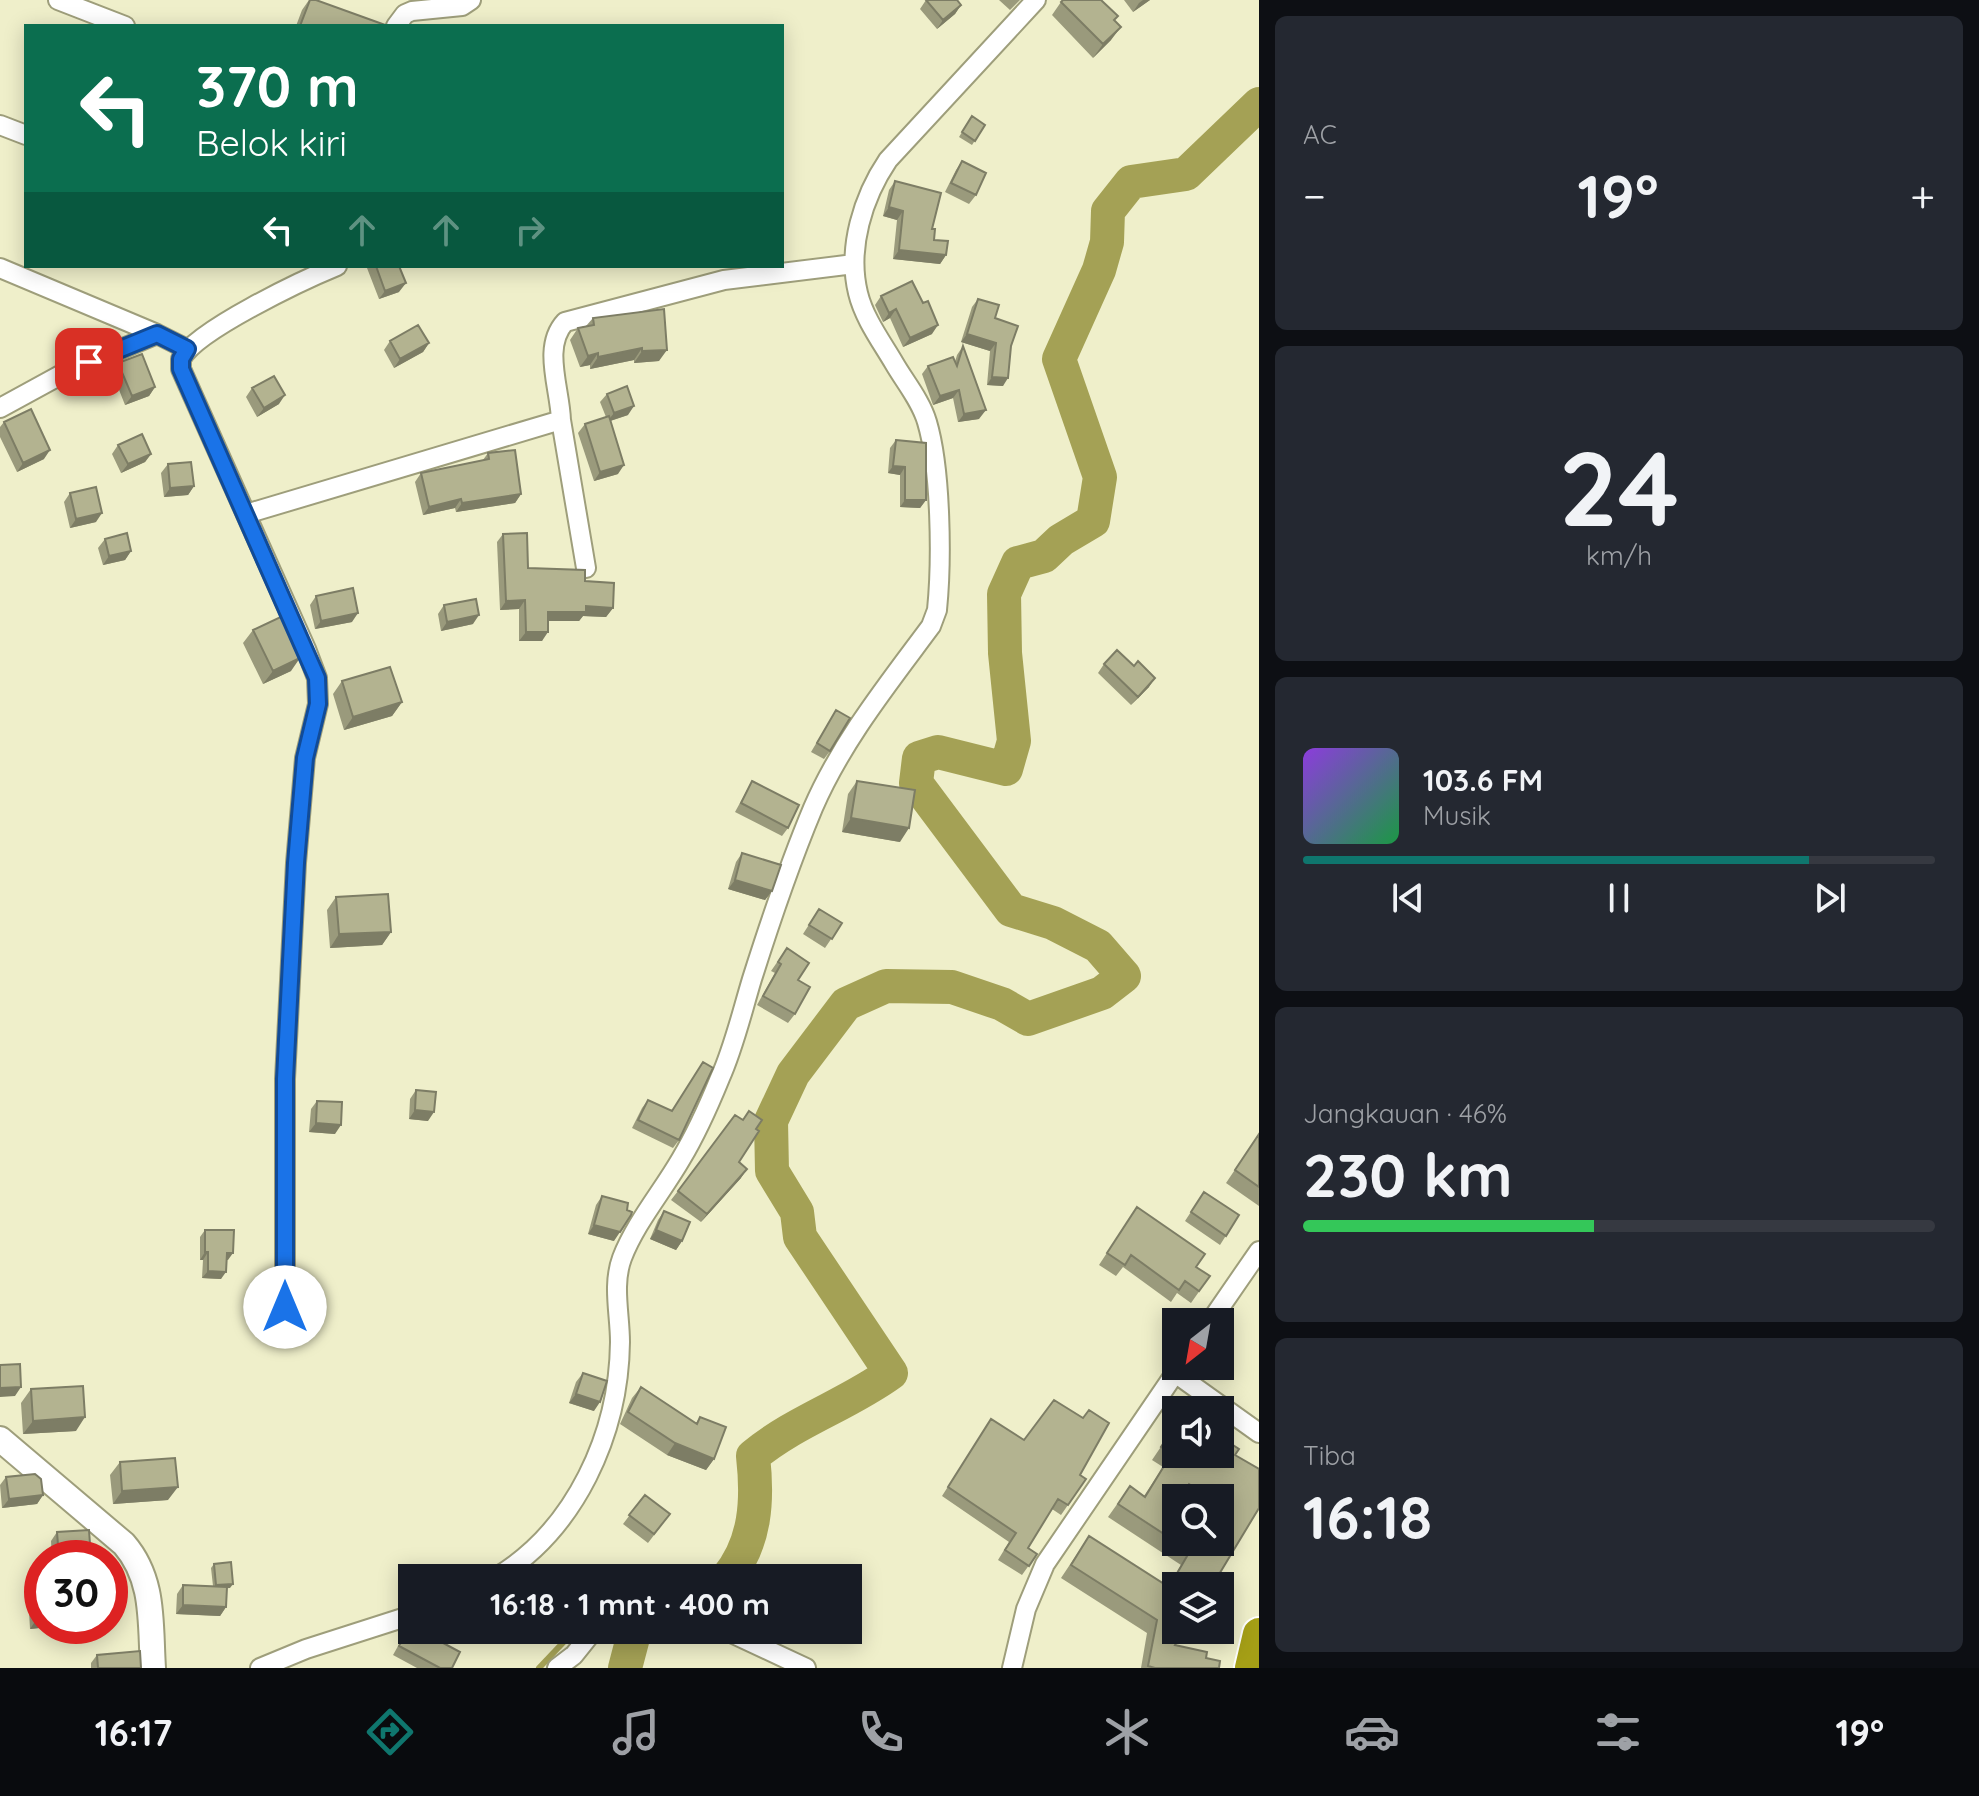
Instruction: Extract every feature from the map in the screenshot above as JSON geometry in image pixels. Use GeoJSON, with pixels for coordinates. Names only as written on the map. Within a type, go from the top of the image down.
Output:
{"type":"FeatureCollection","features":[{"type":"Feature","properties":{"kind":"highway"},"geometry":{"type":"LineString","coordinates":[[1251,1668],[1259,1634]]}},
{"type":"Feature","properties":{"kind":"street"},"geometry":{"type":"LineString","coordinates":[[58,0],[120,24]]}},
{"type":"Feature","properties":{"kind":"street"},"geometry":{"type":"LineString","coordinates":[[398,24],[405,14],[412,11],[462,6],[471,0]]}},
{"type":"Feature","properties":{"kind":"street"},"geometry":{"type":"LineString","coordinates":[[511,1564],[550,1530],[589,1474],[601,1447],[617,1390],[620,1340],[617,1285],[623,1255],[649,1206],[682,1159],[722,1075],[758,959],[823,788],[855,727],[931,626],[937,610],[935,474],[927,420],[870,324],[858,294],[854,264],[869,190],[888,160],[1036,0]]}},
{"type":"Feature","properties":{"kind":"street"},"geometry":{"type":"LineString","coordinates":[[0,125],[24,134]]}},
{"type":"Feature","properties":{"kind":"street"},"geometry":{"type":"LineString","coordinates":[[586,568],[552,347],[556,333],[565,322],[724,280],[854,264]]}},
{"type":"Feature","properties":{"kind":"street"},"geometry":{"type":"LineString","coordinates":[[0,268],[187,349]]}},
{"type":"Feature","properties":{"kind":"street"},"geometry":{"type":"LineString","coordinates":[[285,1307],[285,1079],[296,863],[305,758],[319,689],[306,649],[181,369],[181,359],[187,349],[323,268]]}},
{"type":"Feature","properties":{"kind":"street"},"geometry":{"type":"LineString","coordinates":[[0,408],[66,372],[157,334]]}},
{"type":"Feature","properties":{"kind":"street"},"geometry":{"type":"LineString","coordinates":[[246,514],[561,420]]}},
{"type":"Feature","properties":{"kind":"street"},"geometry":{"type":"LineString","coordinates":[[1220,1308],[1259,1251]]}},
{"type":"Feature","properties":{"kind":"street"},"geometry":{"type":"LineString","coordinates":[[1012,1668],[1026,1609],[1045,1564],[1170,1380]]}},
{"type":"Feature","properties":{"kind":"street"},"geometry":{"type":"LineString","coordinates":[[1190,1380],[1259,1433]]}},
{"type":"Feature","properties":{"kind":"street"},"geometry":{"type":"LineString","coordinates":[[0,1439],[124,1544],[139,1561],[149,1588],[153,1668]]}},
{"type":"Feature","properties":{"kind":"street"},"geometry":{"type":"LineString","coordinates":[[260,1668],[306,1649],[398,1619]]}},
{"type":"Feature","properties":{"kind":"street"},"geometry":{"type":"LineString","coordinates":[[557,1668],[583,1644]]}},
{"type":"Feature","properties":{"kind":"street"},"geometry":{"type":"LineString","coordinates":[[755,1644],[806,1668]]}},
{"type":"Feature","properties":{"kind":"building"},"geometry":{"type":"Polygon","coordinates":[[[310,0],[316,0],[382,24],[301,24],[310,0]]]}},
{"type":"Feature","properties":{"kind":"building"},"geometry":{"type":"Polygon","coordinates":[[[926,0],[957,0],[961,5],[943,20],[926,0]]]}},
{"type":"Feature","properties":{"kind":"building"},"geometry":{"type":"Polygon","coordinates":[[[1101,0],[1118,16],[1114,20],[1121,27],[1103,44],[1061,2],[1101,0]]]}},
{"type":"Feature","properties":{"kind":"building"},"geometry":{"type":"Polygon","coordinates":[[[972,116],[985,125],[975,141],[962,132],[972,116]]]}},
{"type":"Feature","properties":{"kind":"building"},"geometry":{"type":"Polygon","coordinates":[[[962,161],[986,173],[976,195],[951,183],[962,161]]]}},
{"type":"Feature","properties":{"kind":"building"},"geometry":{"type":"Polygon","coordinates":[[[895,181],[941,193],[932,229],[935,229],[934,240],[948,241],[946,255],[899,250],[903,211],[889,207],[895,181]]]}},
{"type":"Feature","properties":{"kind":"building"},"geometry":{"type":"Polygon","coordinates":[[[377,268],[400,268],[406,283],[385,291],[377,268]]]}},
{"type":"Feature","properties":{"kind":"building"},"geometry":{"type":"Polygon","coordinates":[[[912,281],[923,303],[928,301],[938,325],[910,338],[896,309],[889,313],[881,296],[912,281]]]}},
{"type":"Feature","properties":{"kind":"building"},"geometry":{"type":"Polygon","coordinates":[[[978,299],[999,305],[995,318],[1018,326],[1011,346],[1008,378],[992,377],[996,343],[967,334],[978,299]]]}},
{"type":"Feature","properties":{"kind":"building"},"geometry":{"type":"Polygon","coordinates":[[[664,309],[667,350],[642,351],[642,348],[598,357],[598,353],[588,356],[578,328],[594,325],[593,318],[664,309]]]}},
{"type":"Feature","properties":{"kind":"building"},"geometry":{"type":"Polygon","coordinates":[[[418,325],[429,343],[400,359],[390,341],[418,325]]]}},
{"type":"Feature","properties":{"kind":"building"},"geometry":{"type":"Polygon","coordinates":[[[963,346],[986,410],[964,414],[959,390],[940,396],[928,366],[953,357],[957,366],[963,346]]]}},
{"type":"Feature","properties":{"kind":"building"},"geometry":{"type":"Polygon","coordinates":[[[142,354],[155,387],[132,396],[118,363],[142,354]]]}},
{"type":"Feature","properties":{"kind":"building"},"geometry":{"type":"Polygon","coordinates":[[[274,376],[285,395],[264,408],[252,388],[274,376]]]}},
{"type":"Feature","properties":{"kind":"building"},"geometry":{"type":"Polygon","coordinates":[[[627,386],[634,406],[614,413],[607,394],[627,386]]]}},
{"type":"Feature","properties":{"kind":"building"},"geometry":{"type":"Polygon","coordinates":[[[31,409],[50,450],[23,463],[4,422],[31,409]]]}},
{"type":"Feature","properties":{"kind":"building"},"geometry":{"type":"Polygon","coordinates":[[[609,416],[624,465],[600,472],[585,424],[609,416]]]}},
{"type":"Feature","properties":{"kind":"building"},"geometry":{"type":"Polygon","coordinates":[[[142,434],[151,454],[128,464],[118,445],[142,434]]]}},
{"type":"Feature","properties":{"kind":"building"},"geometry":{"type":"Polygon","coordinates":[[[896,440],[926,443],[926,500],[905,500],[905,467],[893,466],[896,440]]]}},
{"type":"Feature","properties":{"kind":"building"},"geometry":{"type":"Polygon","coordinates":[[[515,450],[521,494],[462,503],[461,499],[429,507],[421,473],[489,459],[488,453],[515,450]]]}},
{"type":"Feature","properties":{"kind":"building"},"geometry":{"type":"Polygon","coordinates":[[[191,462],[194,486],[170,488],[168,464],[191,462]]]}},
{"type":"Feature","properties":{"kind":"building"},"geometry":{"type":"Polygon","coordinates":[[[96,487],[102,513],[76,519],[70,493],[96,487]]]}},
{"type":"Feature","properties":{"kind":"building"},"geometry":{"type":"Polygon","coordinates":[[[127,533],[131,551],[109,556],[105,539],[127,533]]]}},
{"type":"Feature","properties":{"kind":"building"},"geometry":{"type":"Polygon","coordinates":[[[527,533],[528,568],[585,570],[585,581],[614,583],[613,608],[586,606],[586,612],[548,612],[548,632],[526,632],[525,600],[506,601],[503,534],[527,533]]]}},
{"type":"Feature","properties":{"kind":"building"},"geometry":{"type":"Polygon","coordinates":[[[353,588],[358,613],[321,621],[316,596],[353,588]]]}},
{"type":"Feature","properties":{"kind":"building"},"geometry":{"type":"Polygon","coordinates":[[[476,599],[479,615],[447,622],[444,605],[476,599]]]}},
{"type":"Feature","properties":{"kind":"building"},"geometry":{"type":"Polygon","coordinates":[[[289,613],[300,635],[291,640],[300,658],[273,671],[253,630],[289,613]]]}},
{"type":"Feature","properties":{"kind":"building"},"geometry":{"type":"Polygon","coordinates":[[[1117,650],[1134,666],[1138,661],[1155,678],[1138,697],[1104,664],[1117,650]]]}},
{"type":"Feature","properties":{"kind":"building"},"geometry":{"type":"Polygon","coordinates":[[[390,667],[402,702],[353,717],[342,681],[390,667]]]}},
{"type":"Feature","properties":{"kind":"building"},"geometry":{"type":"Polygon","coordinates":[[[836,710],[850,718],[830,751],[817,743],[836,710]]]}},
{"type":"Feature","properties":{"kind":"building"},"geometry":{"type":"Polygon","coordinates":[[[752,781],[799,805],[788,828],[741,803],[752,781]]]}},
{"type":"Feature","properties":{"kind":"building"},"geometry":{"type":"Polygon","coordinates":[[[857,781],[915,790],[909,828],[851,818],[857,781]]]}},
{"type":"Feature","properties":{"kind":"building"},"geometry":{"type":"Polygon","coordinates":[[[742,853],[781,865],[772,891],[735,880],[742,853]]]}},
{"type":"Feature","properties":{"kind":"building"},"geometry":{"type":"Polygon","coordinates":[[[388,894],[391,932],[339,934],[336,897],[388,894]]]}},
{"type":"Feature","properties":{"kind":"building"},"geometry":{"type":"Polygon","coordinates":[[[819,909],[842,923],[832,939],[809,925],[819,909]]]}},
{"type":"Feature","properties":{"kind":"building"},"geometry":{"type":"Polygon","coordinates":[[[787,948],[809,963],[798,980],[810,987],[795,1014],[763,996],[787,948]]]}},
{"type":"Feature","properties":{"kind":"building"},"geometry":{"type":"Polygon","coordinates":[[[703,1062],[713,1068],[679,1140],[638,1120],[648,1100],[672,1111],[703,1062]]]}},
{"type":"Feature","properties":{"kind":"building"},"geometry":{"type":"Polygon","coordinates":[[[416,1090],[436,1092],[434,1112],[415,1110],[416,1090]]]}},
{"type":"Feature","properties":{"kind":"building"},"geometry":{"type":"Polygon","coordinates":[[[317,1101],[342,1102],[341,1125],[316,1123],[317,1101]]]}},
{"type":"Feature","properties":{"kind":"building"},"geometry":{"type":"Polygon","coordinates":[[[749,1111],[762,1120],[756,1129],[759,1131],[739,1162],[747,1169],[707,1214],[678,1191],[735,1115],[743,1120],[749,1111]]]}},
{"type":"Feature","properties":{"kind":"building"},"geometry":{"type":"Polygon","coordinates":[[[1259,1134],[1259,1187],[1235,1170],[1259,1134]]]}},
{"type":"Feature","properties":{"kind":"building"},"geometry":{"type":"Polygon","coordinates":[[[1204,1192],[1239,1215],[1226,1236],[1191,1212],[1204,1192]]]}},
{"type":"Feature","properties":{"kind":"building"},"geometry":{"type":"Polygon","coordinates":[[[602,1196],[628,1203],[627,1210],[632,1212],[620,1232],[594,1225],[602,1196]]]}},
{"type":"Feature","properties":{"kind":"building"},"geometry":{"type":"Polygon","coordinates":[[[1137,1207],[1205,1254],[1196,1267],[1210,1276],[1199,1291],[1185,1281],[1179,1290],[1131,1255],[1125,1265],[1107,1253],[1137,1207]]]}},
{"type":"Feature","properties":{"kind":"building"},"geometry":{"type":"Polygon","coordinates":[[[664,1211],[690,1222],[682,1241],[656,1230],[664,1211]]]}},
{"type":"Feature","properties":{"kind":"building"},"geometry":{"type":"Polygon","coordinates":[[[205,1230],[234,1230],[233,1253],[227,1253],[226,1272],[208,1271],[205,1230]]]}},
{"type":"Feature","properties":{"kind":"building"},"geometry":{"type":"Polygon","coordinates":[[[20,1364],[21,1387],[0,1388],[0,1365],[20,1364]]]}},
{"type":"Feature","properties":{"kind":"building"},"geometry":{"type":"Polygon","coordinates":[[[583,1373],[607,1381],[600,1402],[576,1394],[583,1373]]]}},
{"type":"Feature","properties":{"kind":"building"},"geometry":{"type":"Polygon","coordinates":[[[83,1386],[85,1417],[33,1421],[31,1389],[83,1386]]]}},
{"type":"Feature","properties":{"kind":"building"},"geometry":{"type":"Polygon","coordinates":[[[641,1387],[697,1424],[700,1417],[726,1427],[714,1459],[675,1443],[628,1412],[641,1387]]]}},
{"type":"Feature","properties":{"kind":"building"},"geometry":{"type":"Polygon","coordinates":[[[1054,1400],[1083,1418],[1089,1410],[1109,1423],[1080,1475],[1086,1479],[1068,1505],[1058,1499],[1028,1548],[1037,1554],[1029,1566],[1005,1550],[1016,1533],[948,1487],[991,1419],[1024,1440],[1054,1400]]]}},
{"type":"Feature","properties":{"kind":"building"},"geometry":{"type":"Polygon","coordinates":[[[1234,1446],[1239,1449],[1235,1455],[1259,1469],[1259,1508],[1234,1549],[1234,1484],[1162,1484],[1162,1533],[1118,1504],[1130,1486],[1145,1497],[1163,1468],[1234,1468],[1234,1446]]]}},
{"type":"Feature","properties":{"kind":"building"},"geometry":{"type":"Polygon","coordinates":[[[175,1458],[178,1487],[122,1491],[120,1462],[175,1458]]]}},
{"type":"Feature","properties":{"kind":"building"},"geometry":{"type":"Polygon","coordinates":[[[35,1474],[41,1479],[43,1495],[9,1499],[6,1477],[35,1474]]]}},
{"type":"Feature","properties":{"kind":"building"},"geometry":{"type":"Polygon","coordinates":[[[645,1495],[670,1514],[654,1534],[629,1515],[645,1495]]]}},
{"type":"Feature","properties":{"kind":"building"},"geometry":{"type":"Polygon","coordinates":[[[89,1530],[90,1540],[58,1540],[57,1532],[89,1530]]]}},
{"type":"Feature","properties":{"kind":"building"},"geometry":{"type":"Polygon","coordinates":[[[1089,1536],[1162,1583],[1162,1644],[1207,1652],[1206,1658],[1220,1661],[1219,1668],[1148,1666],[1157,1620],[1071,1565],[1089,1536]]]}},
{"type":"Feature","properties":{"kind":"building"},"geometry":{"type":"Polygon","coordinates":[[[1187,1556],[1230,1556],[1220,1572],[1178,1572],[1187,1556]]]}},
{"type":"Feature","properties":{"kind":"building"},"geometry":{"type":"Polygon","coordinates":[[[231,1562],[233,1584],[216,1585],[214,1564],[231,1562]]]}},
{"type":"Feature","properties":{"kind":"building"},"geometry":{"type":"Polygon","coordinates":[[[183,1585],[227,1587],[226,1607],[183,1605],[183,1585]]]}},
{"type":"Feature","properties":{"kind":"building"},"geometry":{"type":"Polygon","coordinates":[[[445,1644],[460,1652],[452,1668],[440,1668],[399,1646],[445,1644]]]}},
{"type":"Feature","properties":{"kind":"building"},"geometry":{"type":"Polygon","coordinates":[[[140,1651],[141,1668],[98,1668],[97,1655],[140,1651]]]}},
{"type":"Feature","properties":{"kind":"waterway"},"geometry":{"type":"LineString","coordinates":[[737,1564],[753,1520],[753,1456],[786,1433],[891,1373],[800,1237],[797,1212],[772,1171],[771,1121],[793,1074],[846,1004],[886,986],[952,987],[1002,1004],[1028,1019],[1102,993],[1124,976],[1098,946],[1053,923],[1011,910],[916,783],[919,758],[938,752],[1006,769],[1014,741],[1005,653],[1004,594],[1018,563],[1044,556],[1061,540],[1093,521],[1100,477],[1059,359],[1099,270],[1107,242],[1108,211],[1131,182],[1186,174],[1259,104]]}},
{"type":"Feature","properties":{"kind":"waterway"},"geometry":{"type":"LineString","coordinates":[[539,1668],[562,1644]]}},
{"type":"Feature","properties":{"kind":"waterway"},"geometry":{"type":"LineString","coordinates":[[625,1668],[631,1644]]}},
{"type":"Feature","properties":{"kind":"route"},"geometry":{"type":"LineString","coordinates":[[89,362],[157,334],[187,349],[181,359],[181,369],[317,678],[318,704],[305,758],[296,863],[285,1079],[285,1307]]}}]}
